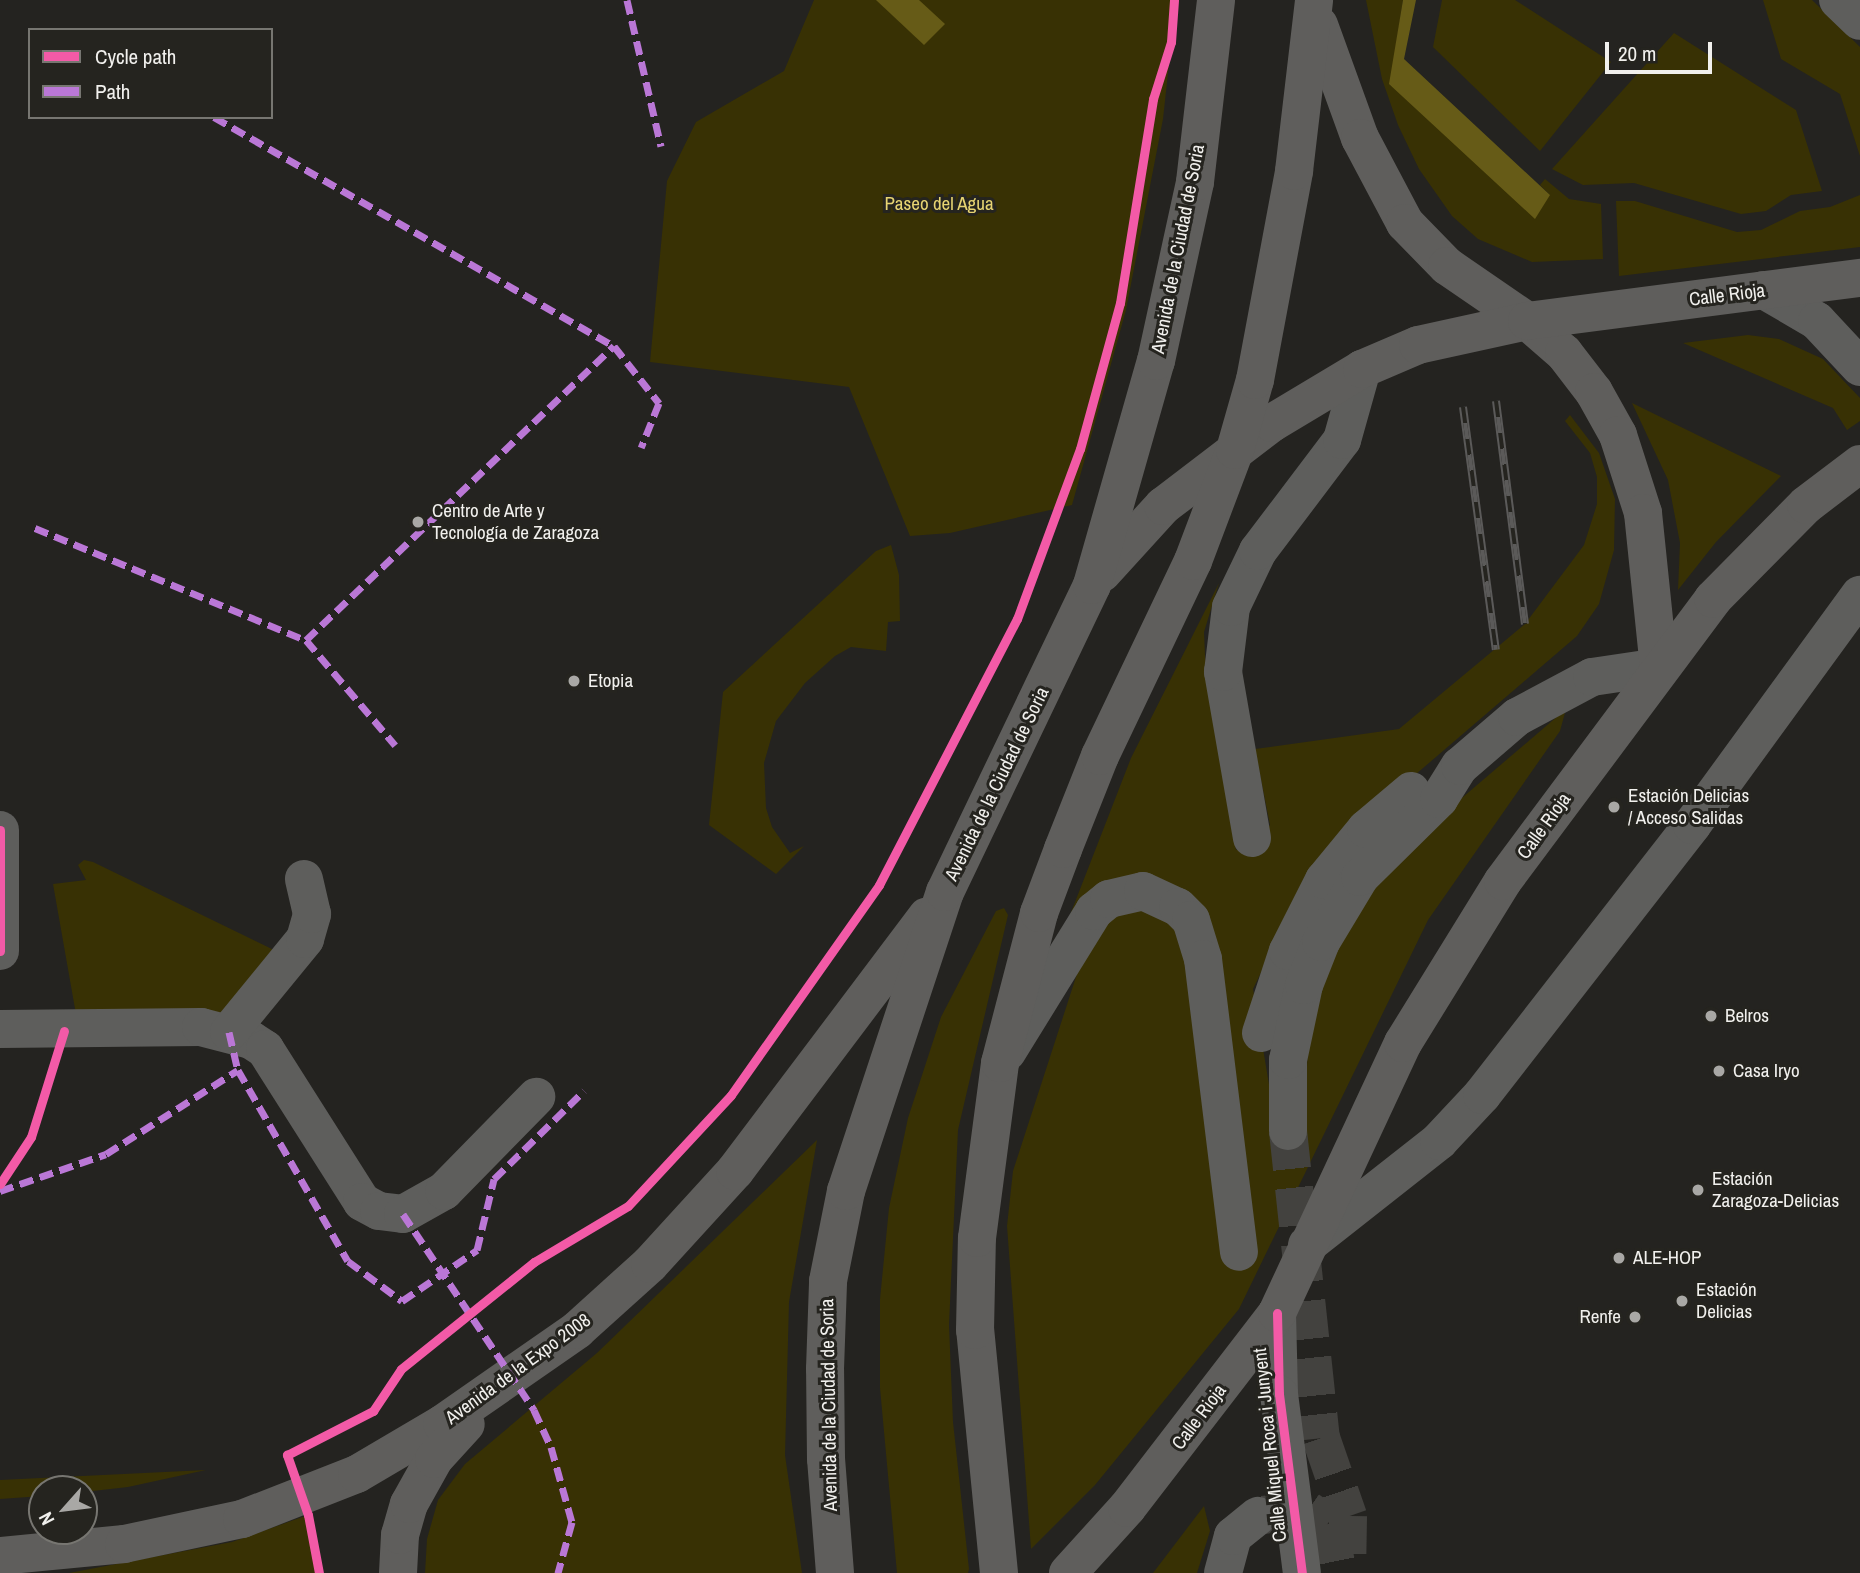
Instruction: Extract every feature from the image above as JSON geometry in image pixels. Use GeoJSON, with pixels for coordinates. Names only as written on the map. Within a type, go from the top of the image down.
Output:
{"type":"FeatureCollection","features":[{"type":"Feature","properties":{"kind":"main road","name":"Avenida de la Ciudad de Soria"},"geometry":{"type":"LineString","coordinates":[[835,1573],[825,1459],[825,1369],[828,1281],[846,1191],[945,892],[1093,586],[1175,274],[1195,182],[1216,0]]}},
{"type":"Feature","properties":{"kind":"main road"},"geometry":{"type":"LineString","coordinates":[[1314,4],[1346,106],[1385,191],[1425,245],[1468,282],[1527,321],[1581,372],[1618,435],[1630,466],[1649,552],[1659,667]]}},
{"type":"Feature","properties":{"kind":"main road"},"geometry":{"type":"LineString","coordinates":[[999,1573],[979,1396],[977,1238],[1000,1063],[1033,936],[1063,849],[1100,756],[1193,561],[1235,450],[1255,380],[1294,171],[1314,4]]}},
{"type":"Feature","properties":{"kind":"main road","name":"Calle Rioja"},"geometry":{"type":"LineString","coordinates":[[1093,586],[1132,535],[1163,506],[1235,450],[1272,423],[1362,369],[1418,345],[1527,321],[1860,278]]}},
{"type":"Feature","properties":{"kind":"main road","name":"Calle Rioja"},"geometry":{"type":"LineString","coordinates":[[1068,1573],[1128,1508],[1277,1313],[1368,1112],[1435,985],[1503,881],[1659,667],[1743,566],[1806,505],[1860,464]]}},
{"type":"Feature","properties":{"kind":"main road","name":"Avenida de la Expo 2008"},"geometry":{"type":"LineString","coordinates":[[0,1556],[124,1544],[242,1519],[357,1474],[447,1431],[577,1330],[650,1264],[735,1171],[945,892]]}},
{"type":"Feature","properties":{"kind":"main road"},"geometry":{"type":"LineString","coordinates":[[398,1573],[400,1535],[409,1504],[447,1431]]}},
{"type":"Feature","properties":{"kind":"street"},"geometry":{"type":"LineString","coordinates":[[1838,0],[1860,21]]}},
{"type":"Feature","properties":{"kind":"street"},"geometry":{"type":"LineString","coordinates":[[1764,290],[1817,321],[1860,367]]}},
{"type":"Feature","properties":{"kind":"street"},"geometry":{"type":"LineString","coordinates":[[1252,838],[1223,672],[1231,607],[1258,551],[1342,440],[1362,369]]}},
{"type":"Feature","properties":{"kind":"street","name":"Calle Rioja"},"geometry":{"type":"LineString","coordinates":[[1307,1245],[1438,1141],[1482,1095],[1692,825],[1860,595]]}},
{"type":"Feature","properties":{"kind":"street"},"geometry":{"type":"LineString","coordinates":[[1288,1130],[1294,1022],[1321,942],[1360,877],[1439,799],[1460,766],[1517,717],[1567,686],[1616,671],[1659,667]]}},
{"type":"Feature","properties":{"kind":"street"},"geometry":{"type":"LineString","coordinates":[[1261,1033],[1288,951],[1324,880],[1366,829],[1401,798],[1426,780],[1460,766]]}},
{"type":"Feature","properties":{"kind":"street"},"geometry":{"type":"LineString","coordinates":[[0,830],[0,951]]}},
{"type":"Feature","properties":{"kind":"street"},"geometry":{"type":"LineString","coordinates":[[229,1032],[305,939],[312,914],[304,879]]}},
{"type":"Feature","properties":{"kind":"street"},"geometry":{"type":"LineString","coordinates":[[1000,1063],[1094,911],[1109,899],[1143,891],[1178,907],[1191,920],[1203,958],[1239,1252]]}},
{"type":"Feature","properties":{"kind":"street"},"geometry":{"type":"LineString","coordinates":[[0,1029],[201,1027],[229,1032],[265,1049],[346,1180],[362,1202],[379,1211],[403,1214],[444,1191],[536,1097]]}},
{"type":"Feature","properties":{"kind":"street","name":"Calle Miquel Roca i Junyent"},"geometry":{"type":"LineString","coordinates":[[1277,1313],[1279,1394],[1302,1573]]}},
{"type":"Feature","properties":{"kind":"street"},"geometry":{"type":"LineString","coordinates":[[1223,1573],[1233,1536],[1258,1516]]}},
{"type":"Feature","properties":{"kind":"green space","name":"Paseo del Agua"},"geometry":{"type":"Polygon","coordinates":[[[814,0],[1176,0],[1163,119],[1126,310],[1072,505],[950,533],[910,536],[849,387],[650,362],[667,181],[696,122],[784,71],[814,0]]]}},
{"type":"Feature","properties":{"kind":"green space"},"geometry":{"type":"Polygon","coordinates":[[[1366,0],[1403,0],[1390,85],[1550,195],[1540,185],[1545,179],[1569,199],[1601,204],[1603,259],[1532,262],[1478,239],[1452,216],[1419,169],[1398,125],[1382,79],[1366,0]]]}},
{"type":"Feature","properties":{"kind":"green space"},"geometry":{"type":"Polygon","coordinates":[[[1442,0],[1515,0],[1611,62],[1540,151],[1433,47],[1442,0]]]}},
{"type":"Feature","properties":{"kind":"green space"},"geometry":{"type":"Polygon","coordinates":[[[1763,0],[1812,0],[1860,47],[1860,156],[1840,94],[1781,59],[1763,0]]]}},
{"type":"Feature","properties":{"kind":"green space"},"geometry":{"type":"Polygon","coordinates":[[[1674,33],[1796,110],[1822,191],[1791,195],[1766,211],[1741,214],[1634,183],[1583,185],[1552,169],[1674,33]]]}},
{"type":"Feature","properties":{"kind":"green space"},"geometry":{"type":"Polygon","coordinates":[[[1860,195],[1860,247],[1619,276],[1616,201],[1635,201],[1737,232],[1761,230],[1800,211],[1830,207],[1860,195]]]}},
{"type":"Feature","properties":{"kind":"green space"},"geometry":{"type":"Polygon","coordinates":[[[1748,335],[1779,339],[1823,359],[1860,398],[1860,421],[1847,430],[1833,408],[1683,343],[1748,335]]]}},
{"type":"Feature","properties":{"kind":"green space"},"geometry":{"type":"Polygon","coordinates":[[[1632,403],[1781,476],[1716,542],[1678,590],[1680,543],[1668,480],[1632,403]]]}},
{"type":"Feature","properties":{"kind":"green space"},"geometry":{"type":"Polygon","coordinates":[[[1570,415],[1599,453],[1615,499],[1614,550],[1599,604],[1577,636],[1345,835],[1301,890],[1253,989],[1278,1138],[1305,1132],[1308,1034],[1320,983],[1376,880],[1408,844],[1566,709],[1560,731],[1428,920],[1239,1309],[1095,1485],[1031,1549],[1007,1226],[1013,1171],[1087,943],[1106,916],[1121,910],[1149,906],[1164,911],[1187,931],[1232,1263],[1252,1257],[1221,999],[1211,946],[1196,906],[1170,888],[1142,879],[1101,892],[1074,918],[1070,915],[1131,758],[1219,583],[1204,632],[1205,656],[1236,850],[1270,825],[1255,749],[1399,729],[1525,624],[1584,545],[1597,504],[1597,477],[1590,453],[1565,421],[1570,415]]]}},
{"type":"Feature","properties":{"kind":"green space"},"geometry":{"type":"Polygon","coordinates":[[[891,545],[899,575],[900,621],[888,622],[886,651],[851,647],[835,656],[805,683],[776,721],[764,763],[766,808],[772,827],[790,853],[804,846],[776,874],[709,825],[723,692],[876,551],[891,545]]]}},
{"type":"Feature","properties":{"kind":"green space"},"geometry":{"type":"Polygon","coordinates":[[[84,860],[278,952],[224,1012],[77,1020],[53,884],[86,880],[78,865],[84,860]]]}},
{"type":"Feature","properties":{"kind":"green space"},"geometry":{"type":"Polygon","coordinates":[[[1004,908],[1008,915],[958,1130],[949,1325],[953,1422],[969,1569],[968,1573],[897,1573],[880,1388],[880,1299],[889,1208],[908,1118],[941,1017],[996,911],[1004,908]]]}},
{"type":"Feature","properties":{"kind":"green space"},"geometry":{"type":"Polygon","coordinates":[[[817,1140],[789,1302],[785,1455],[802,1573],[425,1573],[427,1539],[438,1500],[465,1464],[597,1353],[817,1140]]]}},
{"type":"Feature","properties":{"kind":"green space"},"geometry":{"type":"Polygon","coordinates":[[[206,1470],[128,1487],[98,1490],[98,1475],[206,1470]]]}},
{"type":"Feature","properties":{"kind":"green space"},"geometry":{"type":"Polygon","coordinates":[[[28,1479],[28,1497],[0,1499],[0,1480],[28,1479]]]}},
{"type":"Feature","properties":{"kind":"green space"},"geometry":{"type":"Polygon","coordinates":[[[1204,1506],[1210,1531],[1197,1573],[1153,1573],[1204,1506]]]}},
{"type":"Feature","properties":{"kind":"green space"},"geometry":{"type":"Polygon","coordinates":[[[308,1515],[319,1573],[69,1573],[232,1542],[308,1515]]]}},
{"type":"Feature","properties":{"kind":"shaded area"},"geometry":{"type":"Polygon","coordinates":[[[876,0],[919,0],[945,24],[924,45],[876,0]]]}},
{"type":"Feature","properties":{"kind":"shaded area"},"geometry":{"type":"Polygon","coordinates":[[[1403,0],[1416,0],[1404,59],[1550,195],[1535,219],[1389,84],[1403,0]]]}},
{"type":"Feature","properties":{"kind":"tunnel"},"geometry":{"type":"LineString","coordinates":[[1288,1131],[1321,1438],[1348,1516],[1347,1573]]}},
{"type":"Feature","properties":{"kind":"tunnel"},"geometry":{"type":"LineString","coordinates":[[1263,1515],[1308,1510],[1328,1524],[1337,1568]]}},
{"type":"Feature","properties":{"kind":"railway"},"geometry":{"type":"LineString","coordinates":[[1496,401],[1525,624]]}},
{"type":"Feature","properties":{"kind":"railway"},"geometry":{"type":"LineString","coordinates":[[1463,407],[1496,650]]}},
{"type":"Feature","properties":{"kind":"marked path"},"geometry":{"type":"LineString","coordinates":[[627,0],[661,146]]}},
{"type":"Feature","properties":{"kind":"marked path"},"geometry":{"type":"LineString","coordinates":[[217,119],[614,346],[659,403],[641,448]]}},
{"type":"Feature","properties":{"kind":"marked path"},"geometry":{"type":"LineString","coordinates":[[35,528],[306,640],[614,346]]}},
{"type":"Feature","properties":{"kind":"marked path"},"geometry":{"type":"LineString","coordinates":[[306,640],[395,745]]}},
{"type":"Feature","properties":{"kind":"marked path"},"geometry":{"type":"LineString","coordinates":[[229,1032],[238,1070]]}},
{"type":"Feature","properties":{"kind":"marked path"},"geometry":{"type":"LineString","coordinates":[[0,1191],[106,1154],[238,1070],[348,1261],[402,1301],[477,1250],[494,1179],[584,1091]]}},
{"type":"Feature","properties":{"kind":"marked path"},"geometry":{"type":"LineString","coordinates":[[403,1214],[534,1410],[551,1447],[572,1522],[558,1573]]}},
{"type":"Feature","properties":{"kind":"cycle path"},"geometry":{"type":"LineString","coordinates":[[319,1573],[308,1515],[287,1455],[373,1411],[401,1369],[534,1262],[628,1206],[731,1095],[879,885],[1017,619],[1080,449],[1120,303],[1153,99],[1171,42],[1174,0]]}},
{"type":"Feature","properties":{"kind":"cycle path"},"geometry":{"type":"LineString","coordinates":[[0,830],[0,951]]}},
{"type":"Feature","properties":{"kind":"cycle path"},"geometry":{"type":"LineString","coordinates":[[0,1184],[31,1137],[64,1031]]}},
{"type":"Feature","properties":{"kind":"cycle path"},"geometry":{"type":"LineString","coordinates":[[1277,1313],[1279,1394],[1302,1573]]}},
{"type":"Feature","properties":{"kind":"place","name":"Centro de Arte y Tecnología de Zaragoza"},"geometry":{"type":"Point","coordinates":[418,522]}},
{"type":"Feature","properties":{"kind":"place","name":"Etopia"},"geometry":{"type":"Point","coordinates":[574,681]}},
{"type":"Feature","properties":{"kind":"place","name":"Estación Delicias / Acceso Salidas"},"geometry":{"type":"Point","coordinates":[1614,807]}},
{"type":"Feature","properties":{"kind":"place","name":"Belros"},"geometry":{"type":"Point","coordinates":[1711,1016]}},
{"type":"Feature","properties":{"kind":"place","name":"Casa Iryo"},"geometry":{"type":"Point","coordinates":[1719,1071]}},
{"type":"Feature","properties":{"kind":"place","name":"Estación Zaragoza-Delicias"},"geometry":{"type":"Point","coordinates":[1698,1190]}},
{"type":"Feature","properties":{"kind":"place","name":"ALE-HOP"},"geometry":{"type":"Point","coordinates":[1619,1258]}},
{"type":"Feature","properties":{"kind":"place","name":"Estación Delicias"},"geometry":{"type":"Point","coordinates":[1682,1301]}},
{"type":"Feature","properties":{"kind":"place","name":"Renfe"},"geometry":{"type":"Point","coordinates":[1635,1317]}}]}
